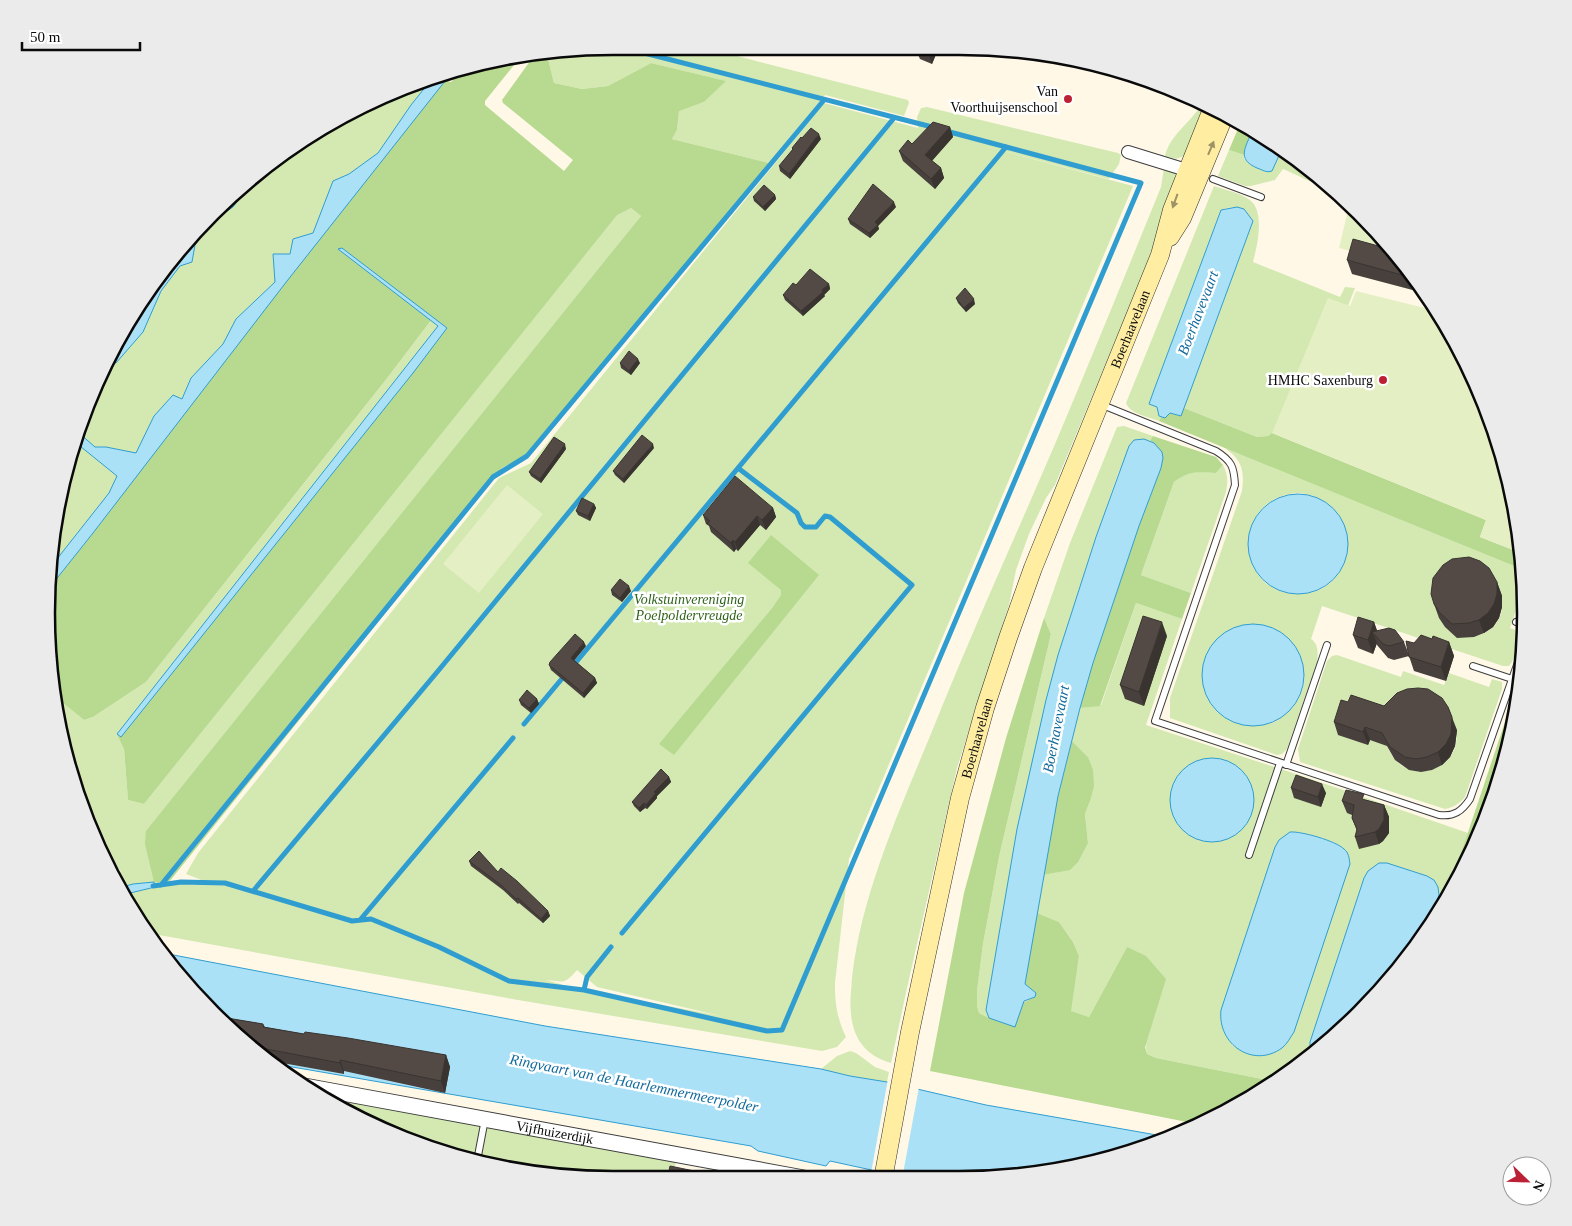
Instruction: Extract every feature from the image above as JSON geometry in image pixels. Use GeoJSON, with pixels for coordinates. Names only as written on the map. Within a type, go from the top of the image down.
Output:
{"type":"FeatureCollection","features":[{"type":"Feature","properties":{"kind":"main road","name":"Boerhaavelaan"},"geometry":{"type":"LineString","coordinates":[[1200,174],[1211,116]]}},
{"type":"Feature","properties":{"kind":"main road","name":"Boerhaavelaan"},"geometry":{"type":"LineString","coordinates":[[884,1171],[910,1032],[960,798],[985,708],[1030,577],[1098,404],[1160,255],[1172,210],[1200,174],[1222,121]]}},
{"type":"Feature","properties":{"kind":"street"},"geometry":{"type":"LineString","coordinates":[[1128,152],[1200,174]]}},
{"type":"Feature","properties":{"kind":"street","name":"Vijfhuizerdijk"},"geometry":{"type":"LineString","coordinates":[[323,1089],[766,1171]]}},
{"type":"Feature","properties":{"kind":"lane"},"geometry":{"type":"LineString","coordinates":[[1200,174],[1261,197]]}},
{"type":"Feature","properties":{"kind":"lane"},"geometry":{"type":"LineString","coordinates":[[1098,404],[1216,451],[1228,459],[1234,471],[1235,485],[1155,721],[1448,817],[1463,809],[1470,799],[1513,676]]}},
{"type":"Feature","properties":{"kind":"lane"},"geometry":{"type":"LineString","coordinates":[[1250,855],[1327,645]]}},
{"type":"Feature","properties":{"kind":"lane"},"geometry":{"type":"LineString","coordinates":[[1473,666],[1512,679]]}},
{"type":"Feature","properties":{"kind":"lane"},"geometry":{"type":"LineString","coordinates":[[479,1154],[485,1119]]}},
{"type":"Feature","properties":{"kind":"green space"},"geometry":{"type":"Polygon","coordinates":[[[613,55],[733,55],[908,100],[909,103],[904,116],[825,95],[769,163],[672,139],[677,130],[679,110],[704,102],[725,81],[651,63],[608,86],[582,89],[554,83],[548,59],[613,55]]]}},
{"type":"Feature","properties":{"kind":"green space"},"geometry":{"type":"Polygon","coordinates":[[[548,59],[554,83],[582,89],[608,86],[651,63],[726,81],[704,102],[679,111],[677,130],[672,139],[769,163],[529,454],[502,468],[169,882],[154,882],[145,844],[146,831],[641,216],[631,208],[617,215],[144,804],[128,800],[124,749],[117,734],[361,431],[442,327],[432,319],[146,682],[93,717],[84,720],[63,703],[56,649],[56,580],[435,85],[447,81],[451,82],[455,78],[469,74],[515,64],[485,101],[485,105],[564,171],[573,160],[503,103],[502,100],[530,62],[548,59]]]}},
{"type":"Feature","properties":{"kind":"green space"},"geometry":{"type":"Polygon","coordinates":[[[435,85],[56,579],[66,504],[74,469],[97,399],[130,334],[170,273],[218,218],[273,170],[334,130],[366,113],[399,97],[435,85]]]}},
{"type":"Feature","properties":{"kind":"green space","name":"Volkstuinvereniging Poelpoldervreugde"},"geometry":{"type":"Polygon","coordinates":[[[824,103],[918,128],[917,117],[921,108],[927,107],[1121,155],[1119,164],[1109,179],[977,144],[1133,186],[849,859],[835,983],[837,1011],[846,1037],[837,1047],[822,1051],[518,1000],[157,935],[131,893],[154,887],[154,882],[207,882],[186,874],[198,853],[499,478],[531,463],[824,103]],[[577,970],[563,981],[546,980],[574,988],[721,1016],[597,987],[577,970]]]}},
{"type":"Feature","properties":{"kind":"green space"},"geometry":{"type":"Polygon","coordinates":[[[1198,109],[1207,113],[1190,154],[1176,159],[1165,156],[1176,135],[1198,109]]]}},
{"type":"Feature","properties":{"kind":"green space"},"geometry":{"type":"Polygon","coordinates":[[[1238,130],[1250,137],[1244,155],[1229,150],[1238,130]]]}},
{"type":"Feature","properties":{"kind":"green space"},"geometry":{"type":"Polygon","coordinates":[[[1229,150],[1244,155],[1244,159],[1267,172],[1272,171],[1279,156],[1316,184],[1283,169],[1275,180],[1251,186],[1245,186],[1218,176],[1229,150]]]}},
{"type":"Feature","properties":{"kind":"green space"},"geometry":{"type":"Polygon","coordinates":[[[1164,168],[1174,170],[1178,182],[1142,276],[1055,485],[1046,498],[1029,534],[1016,570],[1009,605],[957,768],[891,1063],[879,1058],[862,1045],[853,1026],[851,1015],[850,1003],[855,956],[873,884],[899,812],[955,676],[1055,444],[1161,187],[1164,168]]]}},
{"type":"Feature","properties":{"kind":"green space"},"geometry":{"type":"Polygon","coordinates":[[[1214,186],[1243,196],[1255,206],[1258,213],[1259,230],[1253,262],[1340,297],[1345,287],[1355,288],[1348,306],[1328,299],[1273,433],[1268,436],[1257,437],[1184,408],[1253,221],[1247,213],[1235,208],[1221,210],[1149,404],[1157,407],[1161,417],[1159,421],[1131,410],[1126,403],[1214,186]]]}},
{"type":"Feature","properties":{"kind":"green space"},"geometry":{"type":"Polygon","coordinates":[[[631,208],[641,216],[559,320],[154,882],[127,886],[119,872],[121,871],[117,868],[97,827],[74,757],[63,703],[84,720],[93,717],[146,682],[432,319],[443,327],[124,749],[128,800],[144,804],[617,214],[631,208]]]}},
{"type":"Feature","properties":{"kind":"green space"},"geometry":{"type":"Polygon","coordinates":[[[1348,212],[1379,245],[1414,290],[1352,274],[1358,253],[1339,248],[1348,212]]]}},
{"type":"Feature","properties":{"kind":"green space","name":"HMHC Saxenburg"},"geometry":{"type":"Polygon","coordinates":[[[1356,291],[1426,308],[1442,334],[1475,399],[1498,469],[1513,550],[1480,537],[1486,520],[1272,433],[1328,298],[1350,306],[1356,291]]]}},
{"type":"Feature","properties":{"kind":"green space"},"geometry":{"type":"Polygon","coordinates":[[[1184,408],[1257,437],[1268,436],[1272,433],[1486,520],[1480,537],[1513,550],[1515,569],[1514,566],[1159,421],[1161,417],[1165,418],[1170,413],[1181,416],[1184,408]]]}},
{"type":"Feature","properties":{"kind":"green space"},"geometry":{"type":"Polygon","coordinates":[[[1124,426],[1153,436],[1150,441],[1144,439],[1119,471],[1058,655],[1017,829],[986,1010],[989,1018],[979,1013],[977,1006],[983,944],[999,857],[1051,634],[1044,618],[1070,543],[1117,427],[1124,426]]]}},
{"type":"Feature","properties":{"kind":"green space"},"geometry":{"type":"Polygon","coordinates":[[[1153,436],[1216,457],[1223,465],[1216,473],[1203,472],[1184,475],[1174,482],[1141,575],[1191,593],[1182,619],[1136,603],[1100,706],[1080,708],[1093,663],[1139,526],[1161,468],[1154,443],[1150,441],[1153,436]]]}},
{"type":"Feature","properties":{"kind":"green space"},"geometry":{"type":"Polygon","coordinates":[[[1222,446],[1514,566],[1517,614],[1515,613],[1510,628],[1517,630],[1516,649],[1509,666],[1503,666],[1322,606],[1311,639],[1317,646],[1317,663],[1287,749],[1282,754],[1277,755],[1170,718],[1170,698],[1242,491],[1242,470],[1234,455],[1222,446]],[[1300,493],[1277,498],[1261,509],[1251,526],[1248,544],[1251,562],[1261,578],[1277,589],[1299,594],[1319,590],[1334,579],[1343,564],[1347,547],[1345,529],[1337,513],[1322,500],[1300,493]],[[1497,586],[1436,608],[1443,624],[1455,634],[1468,637],[1481,634],[1492,628],[1500,617],[1502,603],[1497,586]],[[1252,624],[1236,628],[1223,635],[1213,645],[1206,658],[1203,671],[1203,685],[1208,700],[1218,713],[1267,724],[1276,721],[1296,703],[1303,689],[1304,674],[1301,660],[1294,647],[1283,636],[1269,628],[1252,624]]]}},
{"type":"Feature","properties":{"kind":"green space"},"geometry":{"type":"Polygon","coordinates":[[[1223,465],[1227,478],[1226,492],[1191,593],[1141,575],[1174,482],[1189,473],[1216,473],[1223,465]]]}},
{"type":"Feature","properties":{"kind":"green space"},"geometry":{"type":"Polygon","coordinates":[[[507,485],[543,514],[479,593],[443,564],[507,485]]]}},
{"type":"Feature","properties":{"kind":"green space"},"geometry":{"type":"Polygon","coordinates":[[[771,535],[819,575],[674,755],[659,744],[781,595],[781,590],[748,563],[771,535]]]}},
{"type":"Feature","properties":{"kind":"green space"},"geometry":{"type":"Polygon","coordinates":[[[1136,603],[1182,619],[1146,725],[1468,833],[1459,861],[1436,902],[1368,871],[1364,878],[1310,1042],[1310,1047],[1265,1079],[1156,1058],[1147,1054],[1127,947],[1089,1017],[1070,1011],[1079,956],[1073,942],[1059,922],[1037,913],[1043,875],[1058,872],[1088,843],[1085,814],[1090,801],[1088,757],[1072,741],[1080,708],[1101,705],[1136,603]],[[1248,780],[1183,830],[1196,839],[1253,795],[1248,780]],[[1298,832],[1232,1045],[1241,1050],[1258,1055],[1274,1052],[1288,1041],[1294,1032],[1350,864],[1349,856],[1344,849],[1322,838],[1298,832]]]}},
{"type":"Feature","properties":{"kind":"green space"},"geometry":{"type":"Polygon","coordinates":[[[1044,618],[1051,634],[999,857],[983,944],[977,991],[979,1013],[989,1018],[1035,997],[1036,993],[1025,984],[1037,913],[1059,922],[1073,942],[1079,956],[1071,1011],[1089,1017],[1127,947],[1146,956],[1166,979],[1145,1047],[1147,1054],[1156,1058],[1265,1079],[1238,1096],[1187,1122],[930,1071],[964,893],[1006,738],[1044,618]]]}},
{"type":"Feature","properties":{"kind":"green space"},"geometry":{"type":"Polygon","coordinates":[[[1337,655],[1401,677],[1403,671],[1444,685],[1449,673],[1489,687],[1492,679],[1502,682],[1502,689],[1465,797],[1461,802],[1445,809],[1300,762],[1298,749],[1327,661],[1332,656],[1337,655]],[[1453,720],[1387,745],[1396,760],[1407,769],[1421,771],[1434,769],[1445,762],[1454,751],[1457,737],[1453,720]]]}},
{"type":"Feature","properties":{"kind":"green space"},"geometry":{"type":"Polygon","coordinates":[[[1507,716],[1498,757],[1487,792],[1475,827],[1458,861],[1507,716]]]}},
{"type":"Feature","properties":{"kind":"green space"},"geometry":{"type":"Polygon","coordinates":[[[1072,741],[1088,757],[1093,770],[1094,786],[1085,814],[1088,843],[1078,862],[1070,870],[1043,875],[1058,796],[1072,741]]]}},
{"type":"Feature","properties":{"kind":"green space"},"geometry":{"type":"Polygon","coordinates":[[[850,1051],[856,1053],[875,1067],[889,1072],[887,1082],[821,1069],[837,1056],[850,1051]]]}},
{"type":"Feature","properties":{"kind":"green space"},"geometry":{"type":"Polygon","coordinates":[[[341,1100],[676,1159],[674,1171],[577,1170],[504,1160],[469,1152],[399,1129],[341,1100]]]}},
{"type":"Feature","properties":{"kind":"water"},"geometry":{"type":"Polygon","coordinates":[[[445,82],[287,281],[56,580],[58,558],[109,493],[117,476],[81,447],[84,437],[95,447],[106,447],[136,453],[154,416],[173,395],[182,399],[191,378],[223,344],[236,319],[275,282],[273,254],[290,254],[293,239],[313,233],[333,181],[349,174],[378,153],[424,88],[445,82]]]}},
{"type":"Feature","properties":{"kind":"water"},"geometry":{"type":"Polygon","coordinates":[[[1249,137],[1279,156],[1272,171],[1268,172],[1257,168],[1247,161],[1244,152],[1249,137]]]}},
{"type":"Feature","properties":{"kind":"water"},"geometry":{"type":"Polygon","coordinates":[[[240,197],[233,207],[222,214],[240,197]]]}},
{"type":"Feature","properties":{"kind":"water","name":"Boerhavevaart"},"geometry":{"type":"Polygon","coordinates":[[[1237,207],[1244,209],[1253,221],[1187,400],[1181,416],[1170,413],[1165,418],[1159,416],[1157,407],[1149,404],[1221,210],[1237,207]]]}},
{"type":"Feature","properties":{"kind":"water"},"geometry":{"type":"Polygon","coordinates":[[[201,236],[195,245],[192,262],[180,266],[161,291],[143,332],[116,363],[130,334],[149,303],[170,273],[201,236]]]}},
{"type":"Feature","properties":{"kind":"water"},"geometry":{"type":"Polygon","coordinates":[[[342,248],[447,328],[121,737],[117,734],[438,326],[338,249],[342,248]]]}},
{"type":"Feature","properties":{"kind":"water","name":"Boerhavevaart"},"geometry":{"type":"Polygon","coordinates":[[[1144,439],[1154,443],[1162,452],[1161,468],[1139,526],[1093,663],[1080,708],[1058,796],[1025,984],[1036,993],[1035,997],[1024,1001],[1015,1027],[989,1018],[986,1010],[1017,829],[1058,655],[1096,537],[1129,446],[1134,440],[1144,439]]]}},
{"type":"Feature","properties":{"kind":"water"},"geometry":{"type":"Polygon","coordinates":[[[1298,494],[1308,495],[1326,502],[1340,516],[1347,534],[1347,554],[1340,572],[1326,586],[1308,593],[1298,594],[1288,593],[1270,586],[1256,572],[1249,554],[1248,544],[1249,534],[1256,516],[1270,502],[1288,495],[1298,494]]]}},
{"type":"Feature","properties":{"kind":"water"},"geometry":{"type":"Polygon","coordinates":[[[1253,624],[1272,628],[1289,639],[1300,656],[1304,675],[1300,694],[1289,711],[1272,722],[1253,726],[1234,722],[1217,711],[1206,694],[1202,675],[1206,656],[1217,639],[1234,628],[1253,624]]]}},
{"type":"Feature","properties":{"kind":"water"},"geometry":{"type":"Polygon","coordinates":[[[1212,758],[1235,765],[1247,777],[1254,800],[1247,823],[1235,835],[1212,842],[1189,835],[1177,823],[1170,800],[1177,777],[1189,765],[1212,758]]]}},
{"type":"Feature","properties":{"kind":"water"},"geometry":{"type":"Polygon","coordinates":[[[1290,832],[1318,837],[1340,846],[1347,852],[1350,864],[1294,1032],[1282,1048],[1271,1054],[1260,1056],[1239,1050],[1231,1043],[1221,1022],[1221,1010],[1275,847],[1279,840],[1290,832]]]}},
{"type":"Feature","properties":{"kind":"water"},"geometry":{"type":"Polygon","coordinates":[[[1379,863],[1387,863],[1427,876],[1434,880],[1438,887],[1439,895],[1423,923],[1379,981],[1354,1008],[1310,1047],[1310,1042],[1364,878],[1368,871],[1379,863]]]}},
{"type":"Feature","properties":{"kind":"water"},"geometry":{"type":"Polygon","coordinates":[[[154,882],[155,887],[131,893],[127,886],[154,882]]]}},
{"type":"Feature","properties":{"kind":"water","name":"Ringvaart van de Haarlemmermeerpolder"},"geometry":{"type":"Polygon","coordinates":[[[171,955],[545,1026],[821,1069],[986,1105],[1156,1135],[1103,1152],[1068,1160],[995,1170],[959,1171],[876,1171],[830,1161],[826,1166],[758,1151],[751,1146],[288,1066],[245,1033],[218,1008],[171,955]]]}},
{"type":"Feature","properties":{"kind":"pier"},"geometry":{"type":"Polygon","coordinates":[[[888,1079],[919,1087],[903,1171],[871,1171],[888,1079]]]}},
{"type":"Feature","properties":{"kind":"building"},"geometry":{"type":"Polygon","coordinates":[[[933,122],[950,127],[925,155],[941,168],[931,179],[899,151],[908,140],[912,144],[933,122]]]}},
{"type":"Feature","properties":{"kind":"building"},"geometry":{"type":"Polygon","coordinates":[[[811,128],[819,134],[789,174],[779,166],[801,137],[811,128]]]}},
{"type":"Feature","properties":{"kind":"building"},"geometry":{"type":"Polygon","coordinates":[[[873,184],[894,202],[875,222],[878,225],[869,233],[848,219],[873,184]]]}},
{"type":"Feature","properties":{"kind":"building"},"geometry":{"type":"Polygon","coordinates":[[[764,185],[775,195],[763,207],[753,197],[764,185]]]}},
{"type":"Feature","properties":{"kind":"building"},"geometry":{"type":"Polygon","coordinates":[[[1353,239],[1380,246],[1404,275],[1347,260],[1353,239]]]}},
{"type":"Feature","properties":{"kind":"building"},"geometry":{"type":"Polygon","coordinates":[[[810,269],[829,284],[822,290],[823,292],[801,311],[783,295],[793,283],[796,285],[810,269]]]}},
{"type":"Feature","properties":{"kind":"building"},"geometry":{"type":"Polygon","coordinates":[[[965,288],[974,299],[964,308],[956,298],[965,288]]]}},
{"type":"Feature","properties":{"kind":"building"},"geometry":{"type":"Polygon","coordinates":[[[629,351],[638,359],[629,371],[620,363],[629,351]]]}},
{"type":"Feature","properties":{"kind":"building"},"geometry":{"type":"Polygon","coordinates":[[[642,435],[653,444],[623,479],[613,471],[642,435]]]}},
{"type":"Feature","properties":{"kind":"building"},"geometry":{"type":"Polygon","coordinates":[[[554,437],[565,444],[540,479],[529,472],[554,437]]]}},
{"type":"Feature","properties":{"kind":"building"},"geometry":{"type":"Polygon","coordinates":[[[735,476],[773,508],[762,520],[757,516],[735,542],[733,540],[731,543],[707,523],[710,521],[703,515],[735,476]]]}},
{"type":"Feature","properties":{"kind":"building"},"geometry":{"type":"Polygon","coordinates":[[[582,498],[594,504],[588,516],[576,511],[582,498]]]}},
{"type":"Feature","properties":{"kind":"building"},"geometry":{"type":"Polygon","coordinates":[[[1469,557],[1480,561],[1489,568],[1497,582],[1497,594],[1494,604],[1488,613],[1479,620],[1469,623],[1452,624],[1440,613],[1434,604],[1431,594],[1433,578],[1443,565],[1452,559],[1469,557]]]}},
{"type":"Feature","properties":{"kind":"building"},"geometry":{"type":"Polygon","coordinates":[[[620,579],[629,586],[620,598],[611,590],[620,579]]]}},
{"type":"Feature","properties":{"kind":"building"},"geometry":{"type":"Polygon","coordinates":[[[1143,616],[1162,622],[1139,692],[1120,685],[1143,616]]]}},
{"type":"Feature","properties":{"kind":"building"},"geometry":{"type":"Polygon","coordinates":[[[1358,617],[1374,622],[1368,640],[1353,635],[1358,617]]]}},
{"type":"Feature","properties":{"kind":"building"},"geometry":{"type":"Polygon","coordinates":[[[1389,628],[1395,630],[1404,642],[1389,646],[1383,644],[1372,632],[1389,628]]]}},
{"type":"Feature","properties":{"kind":"building"},"geometry":{"type":"Polygon","coordinates":[[[575,634],[584,642],[571,658],[595,678],[583,693],[549,665],[575,634]]]}},
{"type":"Feature","properties":{"kind":"building"},"geometry":{"type":"Polygon","coordinates":[[[1421,635],[1432,639],[1433,636],[1449,642],[1441,667],[1409,657],[1406,641],[1414,643],[1421,635]]]}},
{"type":"Feature","properties":{"kind":"building"},"geometry":{"type":"Polygon","coordinates":[[[1407,689],[1428,689],[1442,698],[1452,717],[1451,734],[1446,744],[1438,752],[1427,757],[1416,759],[1405,757],[1390,747],[1382,733],[1365,727],[1363,732],[1334,722],[1341,700],[1348,702],[1351,695],[1384,706],[1397,693],[1407,689]]]}},
{"type":"Feature","properties":{"kind":"building"},"geometry":{"type":"Polygon","coordinates":[[[527,690],[537,699],[529,708],[519,700],[527,690]]]}},
{"type":"Feature","properties":{"kind":"building"},"geometry":{"type":"Polygon","coordinates":[[[661,769],[669,777],[654,792],[656,793],[646,805],[644,803],[639,808],[632,802],[661,769]]]}},
{"type":"Feature","properties":{"kind":"building"},"geometry":{"type":"Polygon","coordinates":[[[1296,775],[1322,784],[1318,797],[1291,788],[1296,775]]]}},
{"type":"Feature","properties":{"kind":"building"},"geometry":{"type":"Polygon","coordinates":[[[1346,790],[1364,794],[1362,799],[1384,805],[1384,820],[1379,829],[1375,832],[1355,837],[1357,829],[1352,818],[1354,805],[1342,801],[1346,790]]]}},
{"type":"Feature","properties":{"kind":"building"},"geometry":{"type":"Polygon","coordinates":[[[479,851],[498,872],[501,868],[548,911],[541,919],[518,898],[516,899],[469,861],[479,851]]]}},
{"type":"Feature","properties":{"kind":"building"},"geometry":{"type":"Polygon","coordinates":[[[229,1018],[263,1024],[263,1027],[304,1034],[305,1032],[348,1038],[446,1055],[441,1081],[340,1060],[340,1063],[264,1048],[229,1018]]]}},
{"type":"Feature","properties":{"kind":"building"},"geometry":{"type":"Polygon","coordinates":[[[670,1166],[694,1171],[669,1171],[670,1166]]]}},
{"type":"Feature","properties":{"kind":"waterway"},"geometry":{"type":"LineString","coordinates":[[652,55],[936,128]]}},
{"type":"Feature","properties":{"kind":"waterway"},"geometry":{"type":"LineString","coordinates":[[161,885],[493,477],[527,456],[824,100]]}},
{"type":"Feature","properties":{"kind":"waterway"},"geometry":{"type":"LineString","coordinates":[[254,890],[438,671],[894,118]]}},
{"type":"Feature","properties":{"kind":"waterway"},"geometry":{"type":"LineString","coordinates":[[153,886],[181,882],[225,883],[352,921],[371,919],[439,947],[509,981],[584,990],[767,1031],[782,1030],[1141,183],[946,131]]}},
{"type":"Feature","properties":{"kind":"waterway"},"geometry":{"type":"LineString","coordinates":[[572,667],[1006,147]]}},
{"type":"Feature","properties":{"kind":"waterway"},"geometry":{"type":"LineString","coordinates":[[622,933],[912,585],[830,517],[825,516],[816,527],[805,527],[797,513],[738,468]]}},
{"type":"Feature","properties":{"kind":"waterway"},"geometry":{"type":"LineString","coordinates":[[524,724],[565,675]]}},
{"type":"Feature","properties":{"kind":"waterway"},"geometry":{"type":"LineString","coordinates":[[360,920],[513,738]]}},
{"type":"Feature","properties":{"kind":"waterway"},"geometry":{"type":"LineString","coordinates":[[584,990],[587,977],[611,947]]}},
{"type":"Feature","properties":{"kind":"place","name":"Van Voorthuijsenschool"},"geometry":{"type":"Point","coordinates":[1068,99]}},
{"type":"Feature","properties":{"kind":"place","name":"HMHC Saxenburg"},"geometry":{"type":"Point","coordinates":[1383,380]}}]}
